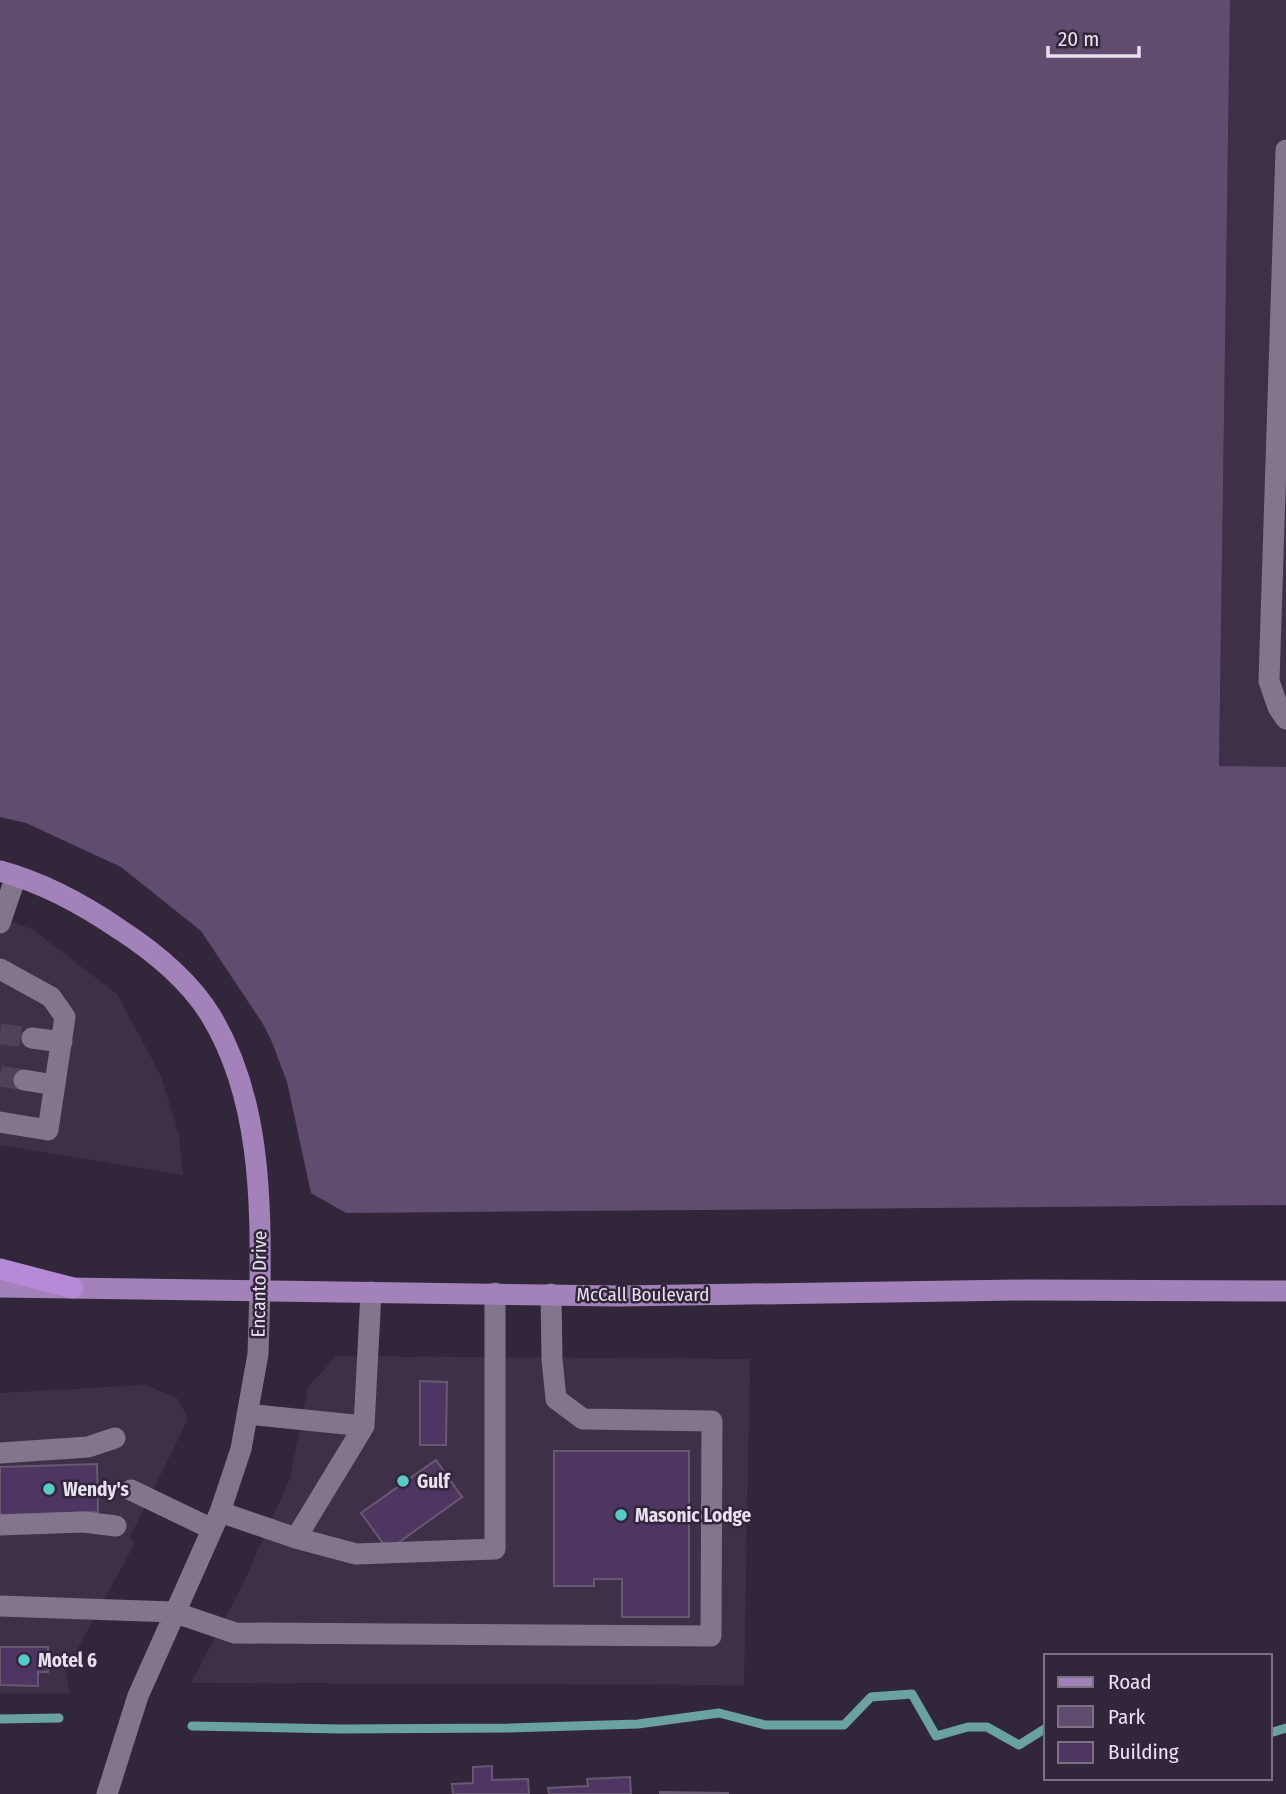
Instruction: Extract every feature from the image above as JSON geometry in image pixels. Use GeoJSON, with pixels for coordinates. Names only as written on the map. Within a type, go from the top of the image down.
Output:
{"type":"FeatureCollection","features":[{"type":"Feature","properties":{"kind":"highway"},"geometry":{"type":"LineString","coordinates":[[0,1269],[73,1288]]}},
{"type":"Feature","properties":{"kind":"main road","name":"Encanto Drive"},"geometry":{"type":"LineString","coordinates":[[8,874],[45,886],[90,909],[128,934],[163,961],[192,991],[210,1015],[232,1059],[244,1101],[257,1167],[261,1219],[260,1289]]}},
{"type":"Feature","properties":{"kind":"main road","name":"McCall Boulevard"},"geometry":{"type":"LineString","coordinates":[[0,1287],[619,1296],[1025,1290],[1286,1292]]}},
{"type":"Feature","properties":{"kind":"street"},"geometry":{"type":"LineString","coordinates":[[1286,150],[1269,681],[1278,708],[1286,719]]}},
{"type":"Feature","properties":{"kind":"street"},"geometry":{"type":"LineString","coordinates":[[0,923],[8,874]]}},
{"type":"Feature","properties":{"kind":"street"},"geometry":{"type":"LineString","coordinates":[[0,969],[51,997],[65,1017],[48,1130],[0,1122]]}},
{"type":"Feature","properties":{"kind":"street"},"geometry":{"type":"LineString","coordinates":[[32,1038],[62,1042]]}},
{"type":"Feature","properties":{"kind":"street"},"geometry":{"type":"LineString","coordinates":[[24,1080],[55,1085]]}},
{"type":"Feature","properties":{"kind":"street","name":"Encanto Drive"},"geometry":{"type":"LineString","coordinates":[[107,1794],[138,1696],[216,1520],[241,1448],[258,1354],[260,1289]]}},
{"type":"Feature","properties":{"kind":"street"},"geometry":{"type":"LineString","coordinates":[[296,1538],[364,1426],[371,1292]]}},
{"type":"Feature","properties":{"kind":"street"},"geometry":{"type":"LineString","coordinates":[[131,1490],[216,1520],[356,1555],[495,1549],[495,1293]]}},
{"type":"Feature","properties":{"kind":"street"},"geometry":{"type":"LineString","coordinates":[[0,1606],[173,1612],[235,1633],[711,1636],[712,1421],[583,1419],[556,1399],[551,1294]]}},
{"type":"Feature","properties":{"kind":"street"},"geometry":{"type":"LineString","coordinates":[[247,1414],[364,1426]]}},
{"type":"Feature","properties":{"kind":"street"},"geometry":{"type":"LineString","coordinates":[[0,1453],[88,1447],[115,1438]]}},
{"type":"Feature","properties":{"kind":"street"},"geometry":{"type":"LineString","coordinates":[[0,1525],[83,1522],[116,1526]]}},
{"type":"Feature","properties":{"kind":"shaded area"},"geometry":{"type":"Polygon","coordinates":[[[1230,0],[1286,0],[1286,767],[1219,767],[1230,0]]]}},
{"type":"Feature","properties":{"kind":"shaded area"},"geometry":{"type":"Polygon","coordinates":[[[0,918],[32,929],[117,994],[161,1076],[179,1135],[183,1175],[0,1145],[0,918]]]}},
{"type":"Feature","properties":{"kind":"shaded area"},"geometry":{"type":"Polygon","coordinates":[[[336,1356],[750,1359],[744,1685],[191,1683],[242,1586],[290,1478],[308,1387],[336,1356]]]}},
{"type":"Feature","properties":{"kind":"shaded area"},"geometry":{"type":"Polygon","coordinates":[[[147,1385],[178,1399],[188,1419],[130,1537],[135,1543],[66,1670],[70,1693],[0,1693],[0,1393],[147,1385]]]}},
{"type":"Feature","properties":{"kind":"green space"},"geometry":{"type":"Polygon","coordinates":[[[0,0],[1230,0],[1219,766],[1286,767],[1286,1205],[346,1213],[311,1193],[287,1082],[272,1042],[263,1024],[201,931],[121,867],[26,823],[0,817],[0,0]]]}},
{"type":"Feature","properties":{"kind":"building"},"geometry":{"type":"Polygon","coordinates":[[[420,1381],[447,1382],[446,1445],[420,1445],[420,1381]]]}},
{"type":"Feature","properties":{"kind":"building","name":"Masonic Lodge"},"geometry":{"type":"Polygon","coordinates":[[[554,1451],[689,1451],[689,1617],[622,1617],[622,1579],[594,1579],[594,1586],[554,1586],[554,1451]]]}},
{"type":"Feature","properties":{"kind":"building"},"geometry":{"type":"Polygon","coordinates":[[[436,1460],[462,1497],[388,1550],[361,1513],[436,1460]]]}},
{"type":"Feature","properties":{"kind":"building","name":"Wendy's"},"geometry":{"type":"Polygon","coordinates":[[[97,1464],[98,1512],[0,1515],[0,1467],[97,1464]]]}},
{"type":"Feature","properties":{"kind":"building","name":"Motel 6"},"geometry":{"type":"Polygon","coordinates":[[[0,1647],[48,1647],[48,1672],[38,1672],[38,1686],[0,1685],[0,1647]]]}},
{"type":"Feature","properties":{"kind":"building"},"geometry":{"type":"Polygon","coordinates":[[[492,1766],[492,1780],[528,1779],[529,1794],[453,1794],[452,1784],[473,1783],[473,1767],[492,1766]]]}},
{"type":"Feature","properties":{"kind":"building"},"geometry":{"type":"Polygon","coordinates":[[[630,1777],[631,1794],[549,1794],[548,1788],[588,1786],[587,1779],[630,1777]]]}},
{"type":"Feature","properties":{"kind":"building"},"geometry":{"type":"Polygon","coordinates":[[[660,1792],[729,1793],[660,1794],[660,1792]]]}},
{"type":"Feature","properties":{"kind":"waterway"},"geometry":{"type":"LineString","coordinates":[[192,1726],[509,1728],[638,1724],[719,1713],[765,1725],[844,1725],[871,1697],[912,1694],[936,1736],[968,1727],[987,1727],[1019,1745],[1044,1729]]}},
{"type":"Feature","properties":{"kind":"waterway"},"geometry":{"type":"LineString","coordinates":[[0,1719],[59,1718]]}},
{"type":"Feature","properties":{"kind":"waterway"},"geometry":{"type":"LineString","coordinates":[[1272,1732],[1286,1728]]}},
{"type":"Feature","properties":{"kind":"tunnel"},"geometry":{"type":"LineString","coordinates":[[0,1034],[32,1038]]}},
{"type":"Feature","properties":{"kind":"tunnel"},"geometry":{"type":"LineString","coordinates":[[0,1076],[24,1080]]}},
{"type":"Feature","properties":{"kind":"place","name":"Gulf"},"geometry":{"type":"Point","coordinates":[403,1481]}},
{"type":"Feature","properties":{"kind":"place","name":"Wendy's"},"geometry":{"type":"Point","coordinates":[49,1489]}},
{"type":"Feature","properties":{"kind":"place","name":"Masonic Lodge"},"geometry":{"type":"Point","coordinates":[621,1515]}},
{"type":"Feature","properties":{"kind":"place","name":"Motel 6"},"geometry":{"type":"Point","coordinates":[24,1660]}}]}
